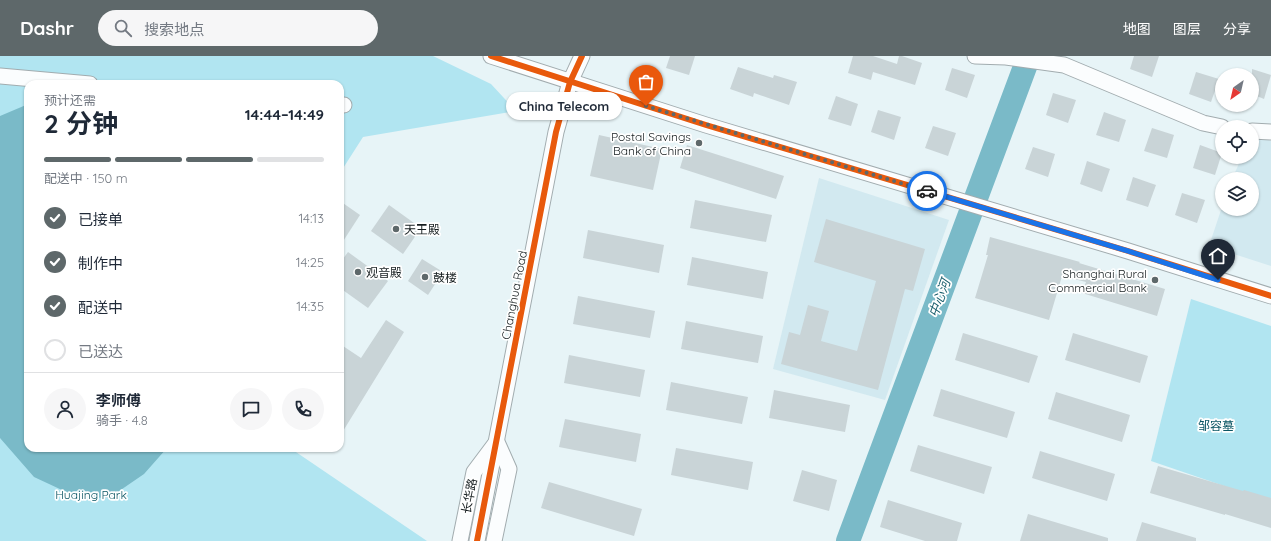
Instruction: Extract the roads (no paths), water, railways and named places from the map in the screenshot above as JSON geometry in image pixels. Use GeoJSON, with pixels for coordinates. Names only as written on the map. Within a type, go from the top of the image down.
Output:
{"type":"FeatureCollection","features":[{"type":"Feature","properties":{"kind":"street"},"geometry":{"type":"LineString","coordinates":[[491,56],[706,125],[1128,251],[1271,296]]}},
{"type":"Feature","properties":{"kind":"street","name":"Changhua Road"},"geometry":{"type":"LineString","coordinates":[[477,541],[556,132],[570,82],[582,56]]}},
{"type":"Feature","properties":{"kind":"street"},"geometry":{"type":"LineString","coordinates":[[975,56],[1006,57],[1064,65],[1203,123],[1215,126]]}},
{"type":"Feature","properties":{"kind":"street"},"geometry":{"type":"LineString","coordinates":[[0,76],[45,80]]}},
{"type":"Feature","properties":{"kind":"street"},"geometry":{"type":"LineString","coordinates":[[1259,131],[1271,132]]}},
{"type":"Feature","properties":{"kind":"street"},"geometry":{"type":"LineString","coordinates":[[494,541],[509,469],[497,442]]}},
{"type":"Feature","properties":{"kind":"street","name":"长华路"},"geometry":{"type":"LineString","coordinates":[[460,541],[474,472],[497,442]]}},
{"type":"Feature","properties":{"kind":"waterway","name":"中心河"},"geometry":{"type":"LineString","coordinates":[[848,541],[1029,56]]}},
{"type":"Feature","properties":{"kind":"place","name":"China Telecom"},"geometry":{"type":"Point","coordinates":[646,106]}},
{"type":"Feature","properties":{"kind":"place","name":"Postal Savings Bank of China"},"geometry":{"type":"Point","coordinates":[699,143]}},
{"type":"Feature","properties":{"kind":"place","name":"天王殿"},"geometry":{"type":"Point","coordinates":[396,229]}},
{"type":"Feature","properties":{"kind":"place","name":"观音殿"},"geometry":{"type":"Point","coordinates":[358,272]}},
{"type":"Feature","properties":{"kind":"place","name":"鼓楼"},"geometry":{"type":"Point","coordinates":[425,277]}},
{"type":"Feature","properties":{"kind":"place","name":"Shanghai Rural Commercial Bank"},"geometry":{"type":"Point","coordinates":[1155,280]}},
{"type":"Feature","properties":{"kind":"park label","name":"邹容墓"},"geometry":{"type":"Point","coordinates":[1216,425]}},
{"type":"Feature","properties":{"kind":"park label","name":"Huajing Park"},"geometry":{"type":"Point","coordinates":[91,494]}}]}
